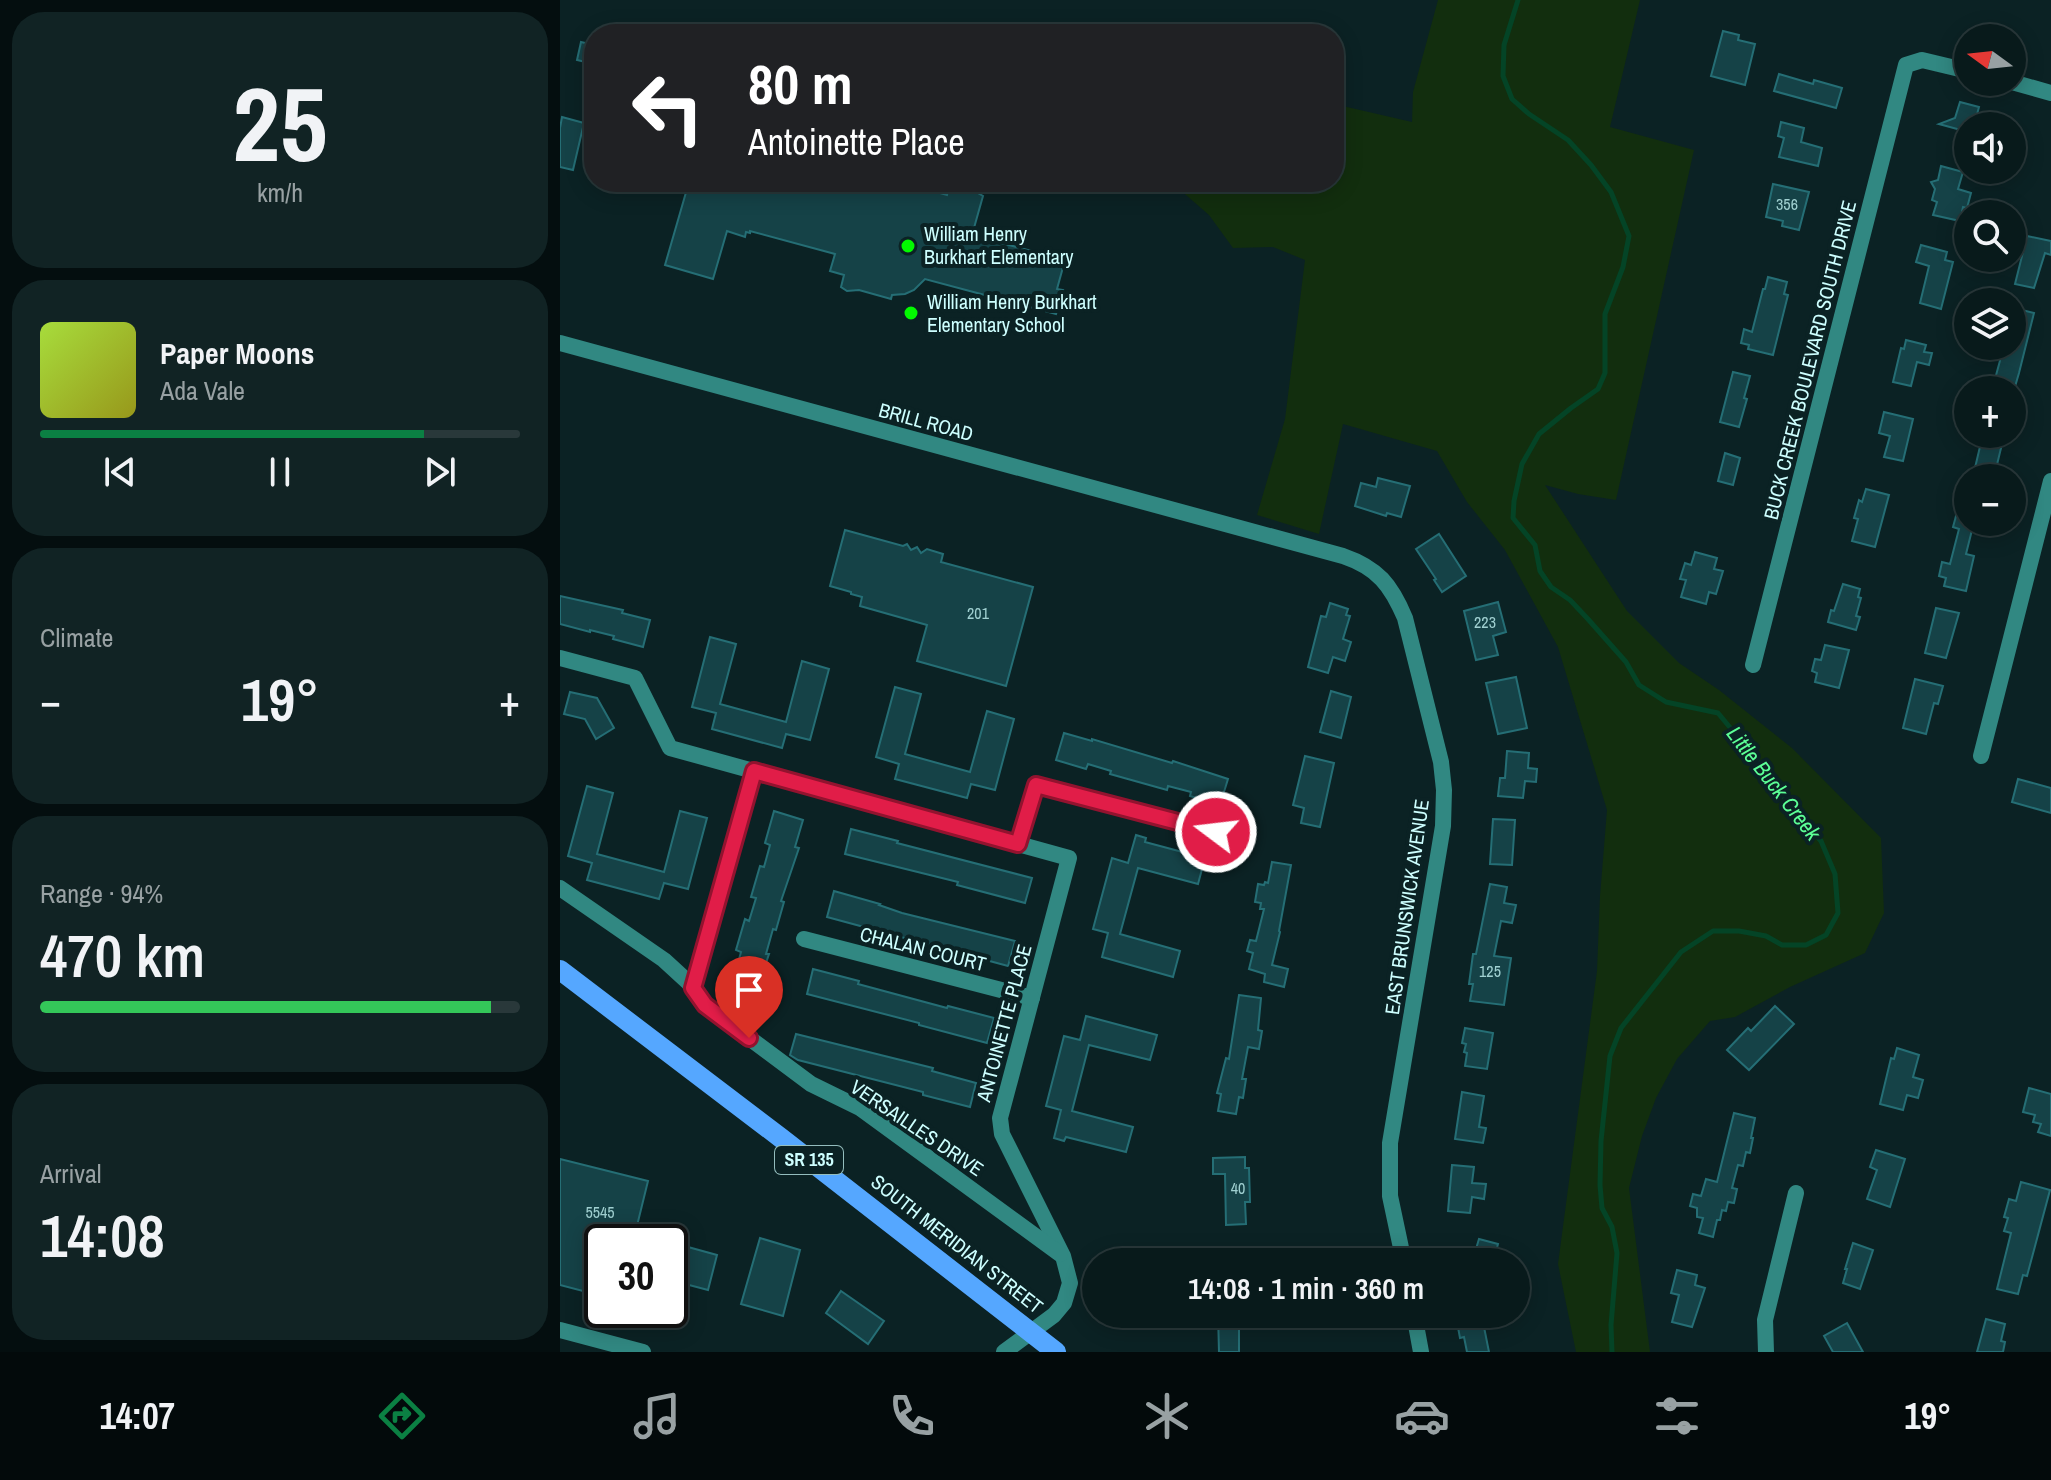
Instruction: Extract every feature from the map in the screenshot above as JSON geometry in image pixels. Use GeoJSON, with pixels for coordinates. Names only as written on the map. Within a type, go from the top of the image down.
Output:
{"type":"FeatureCollection","features":[{"type":"Feature","properties":{"kind":"main road","name":"SOUTH MERIDIAN STREET"},"geometry":{"type":"LineString","coordinates":[[560,970],[1056,1352]]}},
{"type":"Feature","properties":{"kind":"street","name":"BUCK CREEK BOULEVARD SOUTH DRIVE"},"geometry":{"type":"LineString","coordinates":[[1753,665],[1906,65],[1922,60],[1954,68]]}},
{"type":"Feature","properties":{"kind":"street"},"geometry":{"type":"LineString","coordinates":[[2026,86],[2051,93]]}},
{"type":"Feature","properties":{"kind":"street","name":"BRILL ROAD"},"geometry":{"type":"LineString","coordinates":[[560,343],[1282,540]]}},
{"type":"Feature","properties":{"kind":"street"},"geometry":{"type":"LineString","coordinates":[[1981,756],[2051,481]]}},
{"type":"Feature","properties":{"kind":"street","name":"EAST BRUNSWICK AVENUE"},"geometry":{"type":"LineString","coordinates":[[1282,540],[1363,564],[1393,592],[1405,618],[1441,762],[1443,826],[1390,1143],[1390,1196],[1401,1248]]}},
{"type":"Feature","properties":{"kind":"street"},"geometry":{"type":"LineString","coordinates":[[560,658],[635,678],[670,748],[1018,844],[1036,785],[1216,832]]}},
{"type":"Feature","properties":{"kind":"street"},"geometry":{"type":"LineString","coordinates":[[693,988],[754,771]]}},
{"type":"Feature","properties":{"kind":"street","name":"ANTOINETTE PLACE"},"geometry":{"type":"LineString","coordinates":[[1018,844],[1069,858],[1000,1118],[1002,1134],[1063,1256],[1070,1283],[1064,1303],[1032,1333]]}},
{"type":"Feature","properties":{"kind":"street","name":"VERSAILLES DRIVE"},"geometry":{"type":"LineString","coordinates":[[560,888],[664,960],[681,974],[705,1005],[811,1084],[860,1108],[1063,1256]]}},
{"type":"Feature","properties":{"kind":"street","name":"CHALAN COURT"},"geometry":{"type":"LineString","coordinates":[[804,939],[1032,998]]}},
{"type":"Feature","properties":{"kind":"street"},"geometry":{"type":"LineString","coordinates":[[1766,1352],[1764,1327],[1796,1193]]}},
{"type":"Feature","properties":{"kind":"street"},"geometry":{"type":"LineString","coordinates":[[1417,1328],[1421,1352]]}},
{"type":"Feature","properties":{"kind":"street"},"geometry":{"type":"LineString","coordinates":[[560,1330],[643,1352]]}},
{"type":"Feature","properties":{"kind":"street"},"geometry":{"type":"LineString","coordinates":[[1004,1352],[1032,1333]]}},
{"type":"Feature","properties":{"kind":"green space"},"geometry":{"type":"Polygon","coordinates":[[[1438,0],[1640,0],[1610,127],[1694,150],[1616,500],[1545,485],[1627,611],[1679,663],[1719,690],[1792,748],[1881,838],[1884,913],[1865,953],[1790,987],[1735,1017],[1710,1021],[1677,1059],[1656,1098],[1642,1136],[1629,1188],[1650,1352],[1576,1352],[1558,1264],[1597,971],[1607,810],[1558,647],[1505,550],[1467,502],[1437,451],[1343,424],[1319,534],[1257,515],[1285,419],[1305,260],[1273,247],[1233,248],[1209,215],[1183,192],[1344,192],[1344,106],[1412,122],[1413,92],[1438,0]]]}},
{"type":"Feature","properties":{"kind":"building"},"geometry":{"type":"Polygon","coordinates":[[[1723,31],[1739,35],[1738,40],[1755,44],[1745,85],[1711,76],[1723,31]]]}},
{"type":"Feature","properties":{"kind":"building"},"geometry":{"type":"Polygon","coordinates":[[[581,42],[584,43],[584,62],[577,60],[581,42]]]}},
{"type":"Feature","properties":{"kind":"building"},"geometry":{"type":"Polygon","coordinates":[[[1779,74],[1842,88],[1836,108],[1774,91],[1779,74]]]}},
{"type":"Feature","properties":{"kind":"building"},"geometry":{"type":"Polygon","coordinates":[[[1960,102],[1979,107],[1978,112],[1957,112],[1960,102]]]}},
{"type":"Feature","properties":{"kind":"building"},"geometry":{"type":"Polygon","coordinates":[[[562,117],[584,123],[573,170],[560,167],[562,117]]]}},
{"type":"Feature","properties":{"kind":"building"},"geometry":{"type":"Polygon","coordinates":[[[1954,118],[1954,128],[1939,124],[1954,118]]]}},
{"type":"Feature","properties":{"kind":"building"},"geometry":{"type":"Polygon","coordinates":[[[1781,122],[1804,128],[1801,142],[1822,148],[1818,166],[1779,157],[1784,138],[1778,136],[1781,122]]]}},
{"type":"Feature","properties":{"kind":"building"},"geometry":{"type":"Polygon","coordinates":[[[1941,166],[1954,170],[1954,184],[1959,184],[1958,189],[1971,193],[1969,200],[1954,200],[1954,220],[1933,215],[1937,202],[1932,200],[1935,189],[1931,182],[1938,180],[1941,166]]]}},
{"type":"Feature","properties":{"kind":"building"},"geometry":{"type":"Polygon","coordinates":[[[1773,184],[1809,192],[1799,230],[1782,226],[1783,221],[1766,217],[1773,184]]]}},
{"type":"Feature","properties":{"kind":"building","name":"William Henry Burkhart Elementary"},"geometry":{"type":"Polygon","coordinates":[[[686,192],[936,192],[947,195],[948,192],[976,192],[983,196],[972,235],[1065,260],[1057,289],[1063,290],[1056,314],[925,279],[914,290],[892,295],[891,299],[859,290],[847,291],[841,287],[844,275],[830,271],[835,254],[750,231],[746,232],[745,237],[727,231],[713,279],[665,265],[686,192]]]}},
{"type":"Feature","properties":{"kind":"building"},"geometry":{"type":"Polygon","coordinates":[[[2027,236],[2051,241],[2051,255],[2045,253],[2034,288],[2015,284],[2018,272],[2026,272],[2027,236]]]}},
{"type":"Feature","properties":{"kind":"building"},"geometry":{"type":"Polygon","coordinates":[[[1921,245],[1947,252],[1945,260],[1953,262],[1941,309],[1920,303],[1929,266],[1916,262],[1921,245]]]}},
{"type":"Feature","properties":{"kind":"building"},"geometry":{"type":"Polygon","coordinates":[[[1768,277],[1787,282],[1784,294],[1788,295],[1773,355],[1748,349],[1749,345],[1741,343],[1744,329],[1752,332],[1768,277]]]}},
{"type":"Feature","properties":{"kind":"building"},"geometry":{"type":"Polygon","coordinates":[[[2026,311],[2034,313],[2026,345],[2026,311]]]}},
{"type":"Feature","properties":{"kind":"building"},"geometry":{"type":"Polygon","coordinates":[[[1906,340],[1926,345],[1924,352],[1932,353],[1929,365],[1917,362],[1911,386],[1893,382],[1901,348],[1904,349],[1906,340]]]}},
{"type":"Feature","properties":{"kind":"building"},"geometry":{"type":"Polygon","coordinates":[[[2000,360],[2022,360],[2018,376],[1996,376],[2000,360]]]}},
{"type":"Feature","properties":{"kind":"building"},"geometry":{"type":"Polygon","coordinates":[[[1733,372],[1750,376],[1739,427],[1720,422],[1733,372]]]}},
{"type":"Feature","properties":{"kind":"building"},"geometry":{"type":"Polygon","coordinates":[[[1884,412],[1913,419],[1903,461],[1884,457],[1890,436],[1879,433],[1884,412]]]}},
{"type":"Feature","properties":{"kind":"building"},"geometry":{"type":"Polygon","coordinates":[[[1980,448],[2001,448],[1997,464],[1976,464],[1980,448]]]}},
{"type":"Feature","properties":{"kind":"building"},"geometry":{"type":"Polygon","coordinates":[[[1725,453],[1740,458],[1733,485],[1718,481],[1725,453]]]}},
{"type":"Feature","properties":{"kind":"building"},"geometry":{"type":"Polygon","coordinates":[[[1378,478],[1410,486],[1401,517],[1387,513],[1386,516],[1355,506],[1361,483],[1376,487],[1378,478]]]}},
{"type":"Feature","properties":{"kind":"building"},"geometry":{"type":"Polygon","coordinates":[[[1866,489],[1889,495],[1875,547],[1852,541],[1858,519],[1854,518],[1866,489]]]}},
{"type":"Feature","properties":{"kind":"building"},"geometry":{"type":"Polygon","coordinates":[[[845,530],[903,546],[907,544],[911,550],[917,547],[921,553],[927,549],[943,554],[941,562],[1033,587],[1006,686],[917,661],[927,625],[860,606],[862,597],[830,586],[845,530]]]}},
{"type":"Feature","properties":{"kind":"building"},"geometry":{"type":"Polygon","coordinates":[[[1439,534],[1466,576],[1442,592],[1416,549],[1439,534]]]}},
{"type":"Feature","properties":{"kind":"building"},"geometry":{"type":"Polygon","coordinates":[[[1957,536],[1970,536],[1966,554],[1974,556],[1966,591],[1944,586],[1946,578],[1939,576],[1942,562],[1950,564],[1957,536]]]}},
{"type":"Feature","properties":{"kind":"building"},"geometry":{"type":"Polygon","coordinates":[[[1695,552],[1717,558],[1714,569],[1723,571],[1716,594],[1709,592],[1706,604],[1681,597],[1686,580],[1680,579],[1685,563],[1691,565],[1695,552]]]}},
{"type":"Feature","properties":{"kind":"building"},"geometry":{"type":"Polygon","coordinates":[[[1843,584],[1860,589],[1856,616],[1860,617],[1856,630],[1828,622],[1843,584]]]}},
{"type":"Feature","properties":{"kind":"building"},"geometry":{"type":"Polygon","coordinates":[[[560,596],[623,610],[622,613],[650,620],[643,647],[613,639],[614,636],[560,624],[560,596]]]}},
{"type":"Feature","properties":{"kind":"building"},"geometry":{"type":"Polygon","coordinates":[[[1498,602],[1506,632],[1493,636],[1498,655],[1476,660],[1464,611],[1498,602]]]}},
{"type":"Feature","properties":{"kind":"building"},"geometry":{"type":"Polygon","coordinates":[[[1330,603],[1348,609],[1346,615],[1350,616],[1343,639],[1351,642],[1345,661],[1333,657],[1328,673],[1308,667],[1321,616],[1326,617],[1330,603]]]}},
{"type":"Feature","properties":{"kind":"building"},"geometry":{"type":"Polygon","coordinates":[[[1936,608],[1959,613],[1946,658],[1925,653],[1936,608]]]}},
{"type":"Feature","properties":{"kind":"building"},"geometry":{"type":"Polygon","coordinates":[[[710,637],[736,644],[720,704],[786,722],[802,661],[829,669],[810,740],[786,734],[782,748],[712,729],[716,713],[692,707],[710,637]]]}},
{"type":"Feature","properties":{"kind":"building"},"geometry":{"type":"Polygon","coordinates":[[[1825,645],[1849,650],[1839,688],[1815,682],[1817,673],[1812,671],[1815,659],[1821,660],[1825,645]]]}},
{"type":"Feature","properties":{"kind":"building"},"geometry":{"type":"Polygon","coordinates":[[[1516,677],[1527,728],[1498,734],[1486,683],[1516,677]]]}},
{"type":"Feature","properties":{"kind":"building"},"geometry":{"type":"Polygon","coordinates":[[[1915,679],[1943,686],[1938,704],[1934,703],[1926,734],[1903,728],[1915,679]]]}},
{"type":"Feature","properties":{"kind":"building"},"geometry":{"type":"Polygon","coordinates":[[[895,687],[921,694],[905,754],[970,772],[987,711],[1014,719],[995,790],[971,784],[967,798],[895,779],[899,764],[876,757],[895,687]]]}},
{"type":"Feature","properties":{"kind":"building"},"geometry":{"type":"Polygon","coordinates":[[[1331,691],[1351,697],[1341,738],[1320,732],[1331,691]]]}},
{"type":"Feature","properties":{"kind":"building"},"geometry":{"type":"Polygon","coordinates":[[[570,692],[597,698],[614,728],[596,739],[585,719],[564,714],[570,692]]]}},
{"type":"Feature","properties":{"kind":"building"},"geometry":{"type":"Polygon","coordinates":[[[1064,733],[1173,761],[1228,779],[1220,805],[1190,796],[1191,792],[1168,786],[1167,790],[1110,774],[1111,771],[1088,764],[1086,769],[1056,760],[1064,733]]]}},
{"type":"Feature","properties":{"kind":"building"},"geometry":{"type":"Polygon","coordinates":[[[1507,751],[1529,753],[1528,768],[1537,769],[1536,782],[1525,781],[1523,798],[1498,796],[1500,778],[1505,778],[1507,751]]]}},
{"type":"Feature","properties":{"kind":"building"},"geometry":{"type":"Polygon","coordinates":[[[1305,756],[1334,763],[1320,827],[1301,823],[1304,808],[1293,805],[1305,756]]]}},
{"type":"Feature","properties":{"kind":"building"},"geometry":{"type":"Polygon","coordinates":[[[2018,779],[2051,788],[2051,813],[2012,802],[2018,779]]]}},
{"type":"Feature","properties":{"kind":"building"},"geometry":{"type":"Polygon","coordinates":[[[587,786],[613,793],[597,854],[664,872],[680,811],[707,818],[688,889],[664,883],[659,899],[587,880],[592,863],[568,856],[587,786]]]}},
{"type":"Feature","properties":{"kind":"building"},"geometry":{"type":"Polygon","coordinates":[[[774,811],[803,820],[795,847],[799,848],[750,1011],[723,1003],[741,952],[736,950],[745,919],[749,921],[756,898],[751,897],[770,845],[765,843],[774,811]]]}},
{"type":"Feature","properties":{"kind":"building"},"geometry":{"type":"Polygon","coordinates":[[[1493,819],[1515,820],[1512,865],[1490,864],[1493,819]]]}},
{"type":"Feature","properties":{"kind":"building"},"geometry":{"type":"Polygon","coordinates":[[[851,829],[1032,878],[1025,903],[957,885],[958,882],[845,854],[851,829]]]}},
{"type":"Feature","properties":{"kind":"building"},"geometry":{"type":"Polygon","coordinates":[[[1136,835],[1146,838],[1145,842],[1205,858],[1198,884],[1138,868],[1120,934],[1180,951],[1173,977],[1102,957],[1108,933],[1093,929],[1112,858],[1128,863],[1136,835]]]}},
{"type":"Feature","properties":{"kind":"building"},"geometry":{"type":"Polygon","coordinates":[[[1272,862],[1291,865],[1272,965],[1288,969],[1284,987],[1264,982],[1265,974],[1249,969],[1253,953],[1247,951],[1250,940],[1256,941],[1264,909],[1260,909],[1261,903],[1255,902],[1258,884],[1268,883],[1272,862]]]}},
{"type":"Feature","properties":{"kind":"building"},"geometry":{"type":"Polygon","coordinates":[[[1490,884],[1507,887],[1504,903],[1516,905],[1512,923],[1501,921],[1494,956],[1511,958],[1504,1005],[1470,1001],[1473,954],[1476,954],[1490,884]]]}},
{"type":"Feature","properties":{"kind":"building"},"geometry":{"type":"Polygon","coordinates":[[[834,891],[902,913],[1015,941],[1008,966],[827,917],[834,891]]]}},
{"type":"Feature","properties":{"kind":"building"},"geometry":{"type":"Polygon","coordinates":[[[813,969],[859,981],[858,984],[994,1018],[987,1043],[807,994],[813,969]]]}},
{"type":"Feature","properties":{"kind":"building"},"geometry":{"type":"Polygon","coordinates":[[[1239,995],[1261,998],[1258,1030],[1262,1031],[1259,1049],[1248,1047],[1242,1079],[1246,1079],[1243,1098],[1239,1097],[1236,1114],[1218,1111],[1221,1094],[1217,1093],[1226,1058],[1229,1059],[1239,995]]]}},
{"type":"Feature","properties":{"kind":"building"},"geometry":{"type":"Polygon","coordinates":[[[1775,1006],[1794,1024],[1749,1070],[1727,1050],[1775,1006]]]}},
{"type":"Feature","properties":{"kind":"building"},"geometry":{"type":"Polygon","coordinates":[[[1086,1016],[1157,1035],[1150,1060],[1089,1045],[1072,1111],[1133,1127],[1126,1152],[1066,1137],[1064,1141],[1054,1138],[1061,1110],[1046,1106],[1064,1036],[1080,1040],[1086,1016]]]}},
{"type":"Feature","properties":{"kind":"building"},"geometry":{"type":"Polygon","coordinates":[[[1465,1028],[1493,1033],[1487,1069],[1465,1066],[1466,1044],[1462,1043],[1465,1028]]]}},
{"type":"Feature","properties":{"kind":"building"},"geometry":{"type":"Polygon","coordinates":[[[796,1034],[933,1068],[932,1071],[976,1083],[970,1107],[798,1060],[790,1055],[796,1034]]]}},
{"type":"Feature","properties":{"kind":"building"},"geometry":{"type":"Polygon","coordinates":[[[1897,1048],[1919,1055],[1913,1077],[1923,1080],[1918,1098],[1907,1095],[1903,1110],[1880,1104],[1891,1058],[1894,1059],[1897,1048]]]}},
{"type":"Feature","properties":{"kind":"building"},"geometry":{"type":"Polygon","coordinates":[[[2029,1088],[2051,1094],[2051,1136],[2038,1132],[2041,1124],[2033,1122],[2035,1115],[2023,1112],[2029,1088]]]}},
{"type":"Feature","properties":{"kind":"building"},"geometry":{"type":"Polygon","coordinates":[[[1462,1092],[1484,1096],[1479,1127],[1486,1128],[1483,1143],[1455,1139],[1462,1092]]]}},
{"type":"Feature","properties":{"kind":"building"},"geometry":{"type":"Polygon","coordinates":[[[1734,1113],[1755,1118],[1753,1138],[1743,1166],[1738,1165],[1732,1188],[1737,1189],[1734,1203],[1728,1202],[1726,1211],[1722,1210],[1713,1237],[1699,1233],[1703,1218],[1697,1217],[1697,1208],[1690,1206],[1693,1194],[1701,1196],[1706,1179],[1717,1182],[1734,1113]]]}},
{"type":"Feature","properties":{"kind":"building"},"geometry":{"type":"Polygon","coordinates":[[[1876,1150],[1905,1159],[1890,1207],[1867,1199],[1877,1170],[1870,1167],[1876,1150]]]}},
{"type":"Feature","properties":{"kind":"building"},"geometry":{"type":"Polygon","coordinates":[[[1245,1157],[1245,1168],[1249,1168],[1250,1202],[1245,1202],[1246,1224],[1226,1225],[1225,1174],[1213,1174],[1213,1158],[1245,1157]]]}},
{"type":"Feature","properties":{"kind":"building"},"geometry":{"type":"Polygon","coordinates":[[[560,1159],[648,1181],[637,1224],[584,1224],[584,1291],[560,1285],[560,1159]]]}},
{"type":"Feature","properties":{"kind":"building"},"geometry":{"type":"Polygon","coordinates":[[[1452,1165],[1474,1167],[1472,1183],[1486,1184],[1484,1199],[1472,1197],[1470,1213],[1448,1211],[1452,1165]]]}},
{"type":"Feature","properties":{"kind":"building"},"geometry":{"type":"Polygon","coordinates":[[[2021,1182],[2050,1190],[2027,1276],[2023,1275],[2018,1294],[1997,1289],[2011,1233],[2004,1231],[2008,1218],[2004,1217],[2009,1199],[2016,1201],[2021,1182]]]}},
{"type":"Feature","properties":{"kind":"building"},"geometry":{"type":"Polygon","coordinates":[[[760,1238],[800,1250],[783,1316],[741,1304],[760,1238]]]}},
{"type":"Feature","properties":{"kind":"building"},"geometry":{"type":"Polygon","coordinates":[[[1479,1239],[1498,1244],[1497,1248],[1476,1248],[1479,1239]]]}},
{"type":"Feature","properties":{"kind":"building"},"geometry":{"type":"Polygon","coordinates":[[[1853,1243],[1873,1250],[1860,1289],[1843,1283],[1853,1243]]]}},
{"type":"Feature","properties":{"kind":"building"},"geometry":{"type":"Polygon","coordinates":[[[688,1247],[717,1255],[708,1290],[688,1285],[688,1247]]]}},
{"type":"Feature","properties":{"kind":"building"},"geometry":{"type":"Polygon","coordinates":[[[1677,1270],[1697,1275],[1695,1285],[1705,1288],[1692,1327],[1672,1322],[1679,1295],[1671,1293],[1677,1270]]]}},
{"type":"Feature","properties":{"kind":"building"},"geometry":{"type":"Polygon","coordinates":[[[841,1291],[884,1321],[868,1344],[826,1313],[841,1291]]]}},
{"type":"Feature","properties":{"kind":"building"},"geometry":{"type":"Polygon","coordinates":[[[1986,1319],[2005,1324],[2001,1341],[2005,1342],[2003,1352],[1977,1352],[1986,1319]]]}},
{"type":"Feature","properties":{"kind":"building"},"geometry":{"type":"Polygon","coordinates":[[[1847,1323],[1863,1352],[1833,1352],[1824,1336],[1847,1323]]]}},
{"type":"Feature","properties":{"kind":"building"},"geometry":{"type":"Polygon","coordinates":[[[1218,1328],[1239,1328],[1239,1352],[1219,1352],[1218,1328]]]}},
{"type":"Feature","properties":{"kind":"building"},"geometry":{"type":"Polygon","coordinates":[[[1458,1328],[1484,1328],[1489,1352],[1467,1352],[1464,1337],[1460,1338],[1458,1328]]]}},
{"type":"Feature","properties":{"kind":"waterway","name":"Little Buck Creek"},"geometry":{"type":"LineString","coordinates":[[1518,0],[1504,45],[1503,76],[1512,99],[1568,140],[1591,165],[1611,192],[1629,236],[1623,267],[1605,314],[1605,373],[1598,389],[1539,434],[1522,464],[1513,518],[1535,545],[1540,571],[1551,587],[1570,600],[1587,618],[1626,662],[1639,685],[1666,702],[1718,713],[1757,760],[1783,797],[1821,841],[1835,874],[1838,913],[1826,935],[1806,945],[1782,945],[1766,936],[1739,931],[1713,931],[1681,952],[1621,1028],[1610,1056],[1601,1141],[1602,1208],[1612,1227],[1617,1253],[1612,1352]]}},
{"type":"Feature","properties":{"kind":"place","name":"William Henry Burkhart Elementary"},"geometry":{"type":"Point","coordinates":[908,246]}},
{"type":"Feature","properties":{"kind":"place","name":"William Henry Burkhart Elementary School"},"geometry":{"type":"Point","coordinates":[911,313]}},
{"type":"Feature","properties":{"kind":"route"},"geometry":{"type":"LineString","coordinates":[[749,1038],[705,1005],[693,988],[754,771],[1018,844],[1036,785],[1216,832]]}}]}
